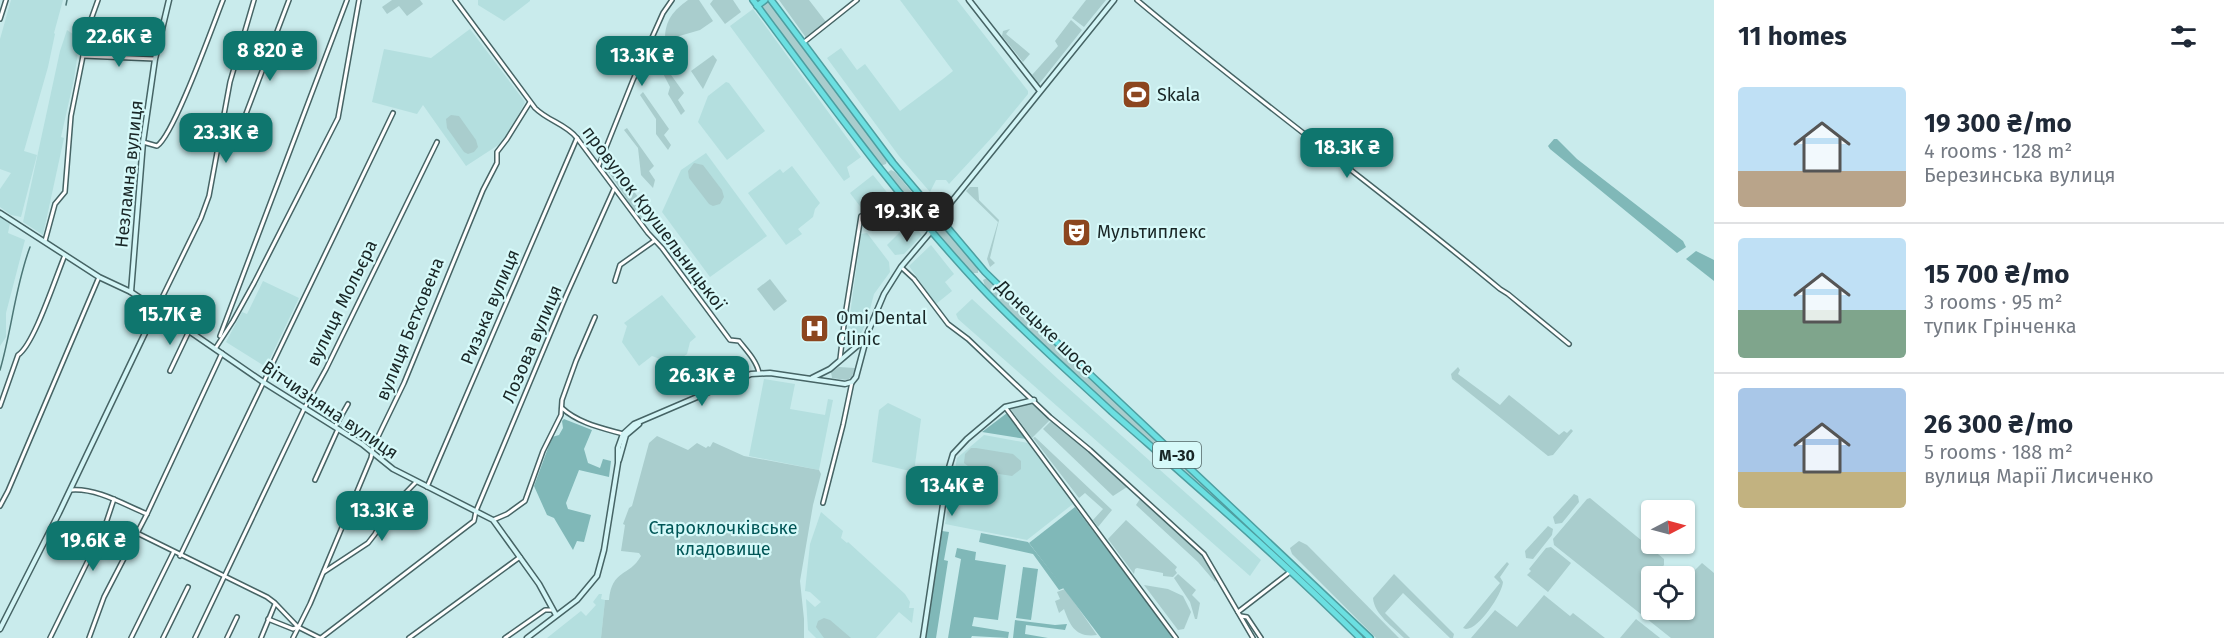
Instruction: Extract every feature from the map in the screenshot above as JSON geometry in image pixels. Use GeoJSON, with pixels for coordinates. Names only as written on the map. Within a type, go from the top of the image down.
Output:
{"type":"FeatureCollection","features":[{"type":"Feature","properties":{"kind":"highway","name":"Донецьке шосе"},"geometry":{"type":"LineString","coordinates":[[753,0],[882,173],[930,232],[975,281],[1070,374],[1360,638]]}},
{"type":"Feature","properties":{"kind":"highway"},"geometry":{"type":"LineString","coordinates":[[757,6],[765,0]]}},
{"type":"Feature","properties":{"kind":"highway","name":"Донецьке шосе"},"geometry":{"type":"LineString","coordinates":[[771,0],[893,163],[985,272],[1056,342],[1370,638]]}},
{"type":"Feature","properties":{"kind":"highway"},"geometry":{"type":"LineString","coordinates":[[882,173],[893,163]]}},
{"type":"Feature","properties":{"kind":"highway"},"geometry":{"type":"LineString","coordinates":[[975,281],[985,272]]}},
{"type":"Feature","properties":{"kind":"street"},"geometry":{"type":"LineString","coordinates":[[0,19],[6,0]]}},
{"type":"Feature","properties":{"kind":"street"},"geometry":{"type":"LineString","coordinates":[[45,242],[55,204],[65,192],[71,116],[84,56],[84,39],[98,0]]}},
{"type":"Feature","properties":{"kind":"street","name":"Незламна вулиця"},"geometry":{"type":"LineString","coordinates":[[131,292],[142,141],[155,59],[169,0]]}},
{"type":"Feature","properties":{"kind":"street"},"geometry":{"type":"LineString","coordinates":[[142,141],[157,146],[165,139],[223,0]]}},
{"type":"Feature","properties":{"kind":"street"},"geometry":{"type":"LineString","coordinates":[[0,629],[70,490],[196,228],[209,196],[230,82],[254,0]]}},
{"type":"Feature","properties":{"kind":"street"},"geometry":{"type":"LineString","coordinates":[[223,118],[242,122],[289,0]]}},
{"type":"Feature","properties":{"kind":"street"},"geometry":{"type":"LineString","coordinates":[[215,349],[244,278],[347,0]]}},
{"type":"Feature","properties":{"kind":"street"},"geometry":{"type":"LineString","coordinates":[[219,341],[249,293],[338,118],[359,0]]}},
{"type":"Feature","properties":{"kind":"street","name":"провулок Крушельницької"},"geometry":{"type":"LineString","coordinates":[[455,0],[541,114],[568,129],[577,138],[730,340],[739,341],[755,362],[759,373]]}},
{"type":"Feature","properties":{"kind":"street"},"geometry":{"type":"LineString","coordinates":[[599,165],[633,80],[663,13],[672,0]]}},
{"type":"Feature","properties":{"kind":"street"},"geometry":{"type":"LineString","coordinates":[[804,43],[857,0]]}},
{"type":"Feature","properties":{"kind":"street"},"geometry":{"type":"LineString","coordinates":[[969,0],[1040,91]]}},
{"type":"Feature","properties":{"kind":"street"},"geometry":{"type":"LineString","coordinates":[[823,503],[852,382],[856,377],[866,338],[879,303],[938,218],[1114,0]]}},
{"type":"Feature","properties":{"kind":"street"},"geometry":{"type":"LineString","coordinates":[[1137,0],[1569,344]]}},
{"type":"Feature","properties":{"kind":"street"},"geometry":{"type":"LineString","coordinates":[[84,56],[155,59]]}},
{"type":"Feature","properties":{"kind":"street","name":"вулиця Бетховена"},"geometry":{"type":"LineString","coordinates":[[293,638],[372,452],[404,383],[483,190],[497,163],[497,152],[531,102]]}},
{"type":"Feature","properties":{"kind":"street"},"geometry":{"type":"LineString","coordinates":[[180,556],[393,113]]}},
{"type":"Feature","properties":{"kind":"street","name":"Ризька вулиця"},"geometry":{"type":"LineString","coordinates":[[427,487],[577,138]]}},
{"type":"Feature","properties":{"kind":"street","name":"вулиця Мольєра"},"geometry":{"type":"LineString","coordinates":[[195,638],[304,407],[326,369],[437,142]]}},
{"type":"Feature","properties":{"kind":"street","name":"Лозова вулиця"},"geometry":{"type":"LineString","coordinates":[[320,638],[474,521],[476,511],[566,296],[614,189]]}},
{"type":"Feature","properties":{"kind":"street","name":"Вітчизняна вулиця"},"geometry":{"type":"LineString","coordinates":[[0,213],[99,277],[131,292],[263,382],[337,428],[393,469],[493,520],[539,584],[556,615]]}},
{"type":"Feature","properties":{"kind":"street"},"geometry":{"type":"LineString","coordinates":[[840,360],[861,216]]}},
{"type":"Feature","properties":{"kind":"street"},"geometry":{"type":"LineString","coordinates":[[615,280],[620,265],[654,241]]}},
{"type":"Feature","properties":{"kind":"street"},"geometry":{"type":"LineString","coordinates":[[0,406],[18,355],[24,351],[40,318],[65,255]]}},
{"type":"Feature","properties":{"kind":"street"},"geometry":{"type":"LineString","coordinates":[[902,267],[910,274],[948,324],[968,339],[1204,554],[1253,638]]}},
{"type":"Feature","properties":{"kind":"street"},"geometry":{"type":"LineString","coordinates":[[0,506],[9,491],[99,277]]}},
{"type":"Feature","properties":{"kind":"street"},"geometry":{"type":"LineString","coordinates":[[493,520],[507,514],[525,501],[543,451],[561,415],[576,361],[595,317]]}},
{"type":"Feature","properties":{"kind":"street"},"geometry":{"type":"LineString","coordinates":[[170,371],[189,331]]}},
{"type":"Feature","properties":{"kind":"street"},"geometry":{"type":"LineString","coordinates":[[809,379],[830,369],[866,338]]}},
{"type":"Feature","properties":{"kind":"street"},"geometry":{"type":"LineString","coordinates":[[89,638],[104,597],[147,514],[222,354]]}},
{"type":"Feature","properties":{"kind":"street"},"geometry":{"type":"LineString","coordinates":[[848,355],[857,354],[861,358]]}},
{"type":"Feature","properties":{"kind":"street"},"geometry":{"type":"LineString","coordinates":[[830,369],[828,376],[833,382]]}},
{"type":"Feature","properties":{"kind":"street"},"geometry":{"type":"LineString","coordinates":[[618,463],[618,448],[624,434],[631,426],[737,379],[759,373],[845,384],[852,382]]}},
{"type":"Feature","properties":{"kind":"street"},"geometry":{"type":"LineString","coordinates":[[922,638],[948,471],[953,454],[1005,407],[1034,400]]}},
{"type":"Feature","properties":{"kind":"street"},"geometry":{"type":"LineString","coordinates":[[315,480],[348,404]]}},
{"type":"Feature","properties":{"kind":"street"},"geometry":{"type":"LineString","coordinates":[[1005,407],[1176,638]]}},
{"type":"Feature","properties":{"kind":"street"},"geometry":{"type":"LineString","coordinates":[[562,408],[581,420],[624,434]]}},
{"type":"Feature","properties":{"kind":"street"},"geometry":{"type":"LineString","coordinates":[[527,638],[577,600],[597,576],[604,550],[618,463],[626,435],[640,423]]}},
{"type":"Feature","properties":{"kind":"street"},"geometry":{"type":"LineString","coordinates":[[322,573],[368,543],[386,513],[416,482]]}},
{"type":"Feature","properties":{"kind":"street"},"geometry":{"type":"LineString","coordinates":[[70,490],[93,492],[147,514]]}},
{"type":"Feature","properties":{"kind":"street"},"geometry":{"type":"LineString","coordinates":[[50,638],[105,526],[114,499]]}},
{"type":"Feature","properties":{"kind":"street"},"geometry":{"type":"LineString","coordinates":[[137,533],[275,603],[298,627],[320,638]]}},
{"type":"Feature","properties":{"kind":"street"},"geometry":{"type":"LineString","coordinates":[[131,638],[173,552]]}},
{"type":"Feature","properties":{"kind":"street"},"geometry":{"type":"LineString","coordinates":[[409,638],[520,557]]}},
{"type":"Feature","properties":{"kind":"street"},"geometry":{"type":"LineString","coordinates":[[1239,614],[1276,581],[1290,572]]}},
{"type":"Feature","properties":{"kind":"street"},"geometry":{"type":"LineString","coordinates":[[163,638],[188,587]]}},
{"type":"Feature","properties":{"kind":"street"},"geometry":{"type":"LineString","coordinates":[[261,638],[275,603]]}},
{"type":"Feature","properties":{"kind":"street"},"geometry":{"type":"LineString","coordinates":[[505,638],[545,610],[552,610]]}},
{"type":"Feature","properties":{"kind":"street"},"geometry":{"type":"LineString","coordinates":[[1239,614],[1247,617],[1261,638]]}},
{"type":"Feature","properties":{"kind":"street"},"geometry":{"type":"LineString","coordinates":[[227,638],[237,617]]}},
{"type":"Feature","properties":{"kind":"street"},"geometry":{"type":"LineString","coordinates":[[268,619],[293,629],[298,627]]}},
{"type":"Feature","properties":{"kind":"shaded area"},"geometry":{"type":"Polygon","coordinates":[[[11,0],[63,0],[48,67],[24,151],[37,155],[21,217],[11,215],[0,207],[0,189],[11,173],[0,169],[0,39],[11,0]]]}},
{"type":"Feature","properties":{"kind":"shaded area"},"geometry":{"type":"Polygon","coordinates":[[[478,0],[530,1],[504,21],[478,5],[478,0]]]}},
{"type":"Feature","properties":{"kind":"shaded area"},"geometry":{"type":"Polygon","coordinates":[[[900,0],[957,0],[1028,91],[1028,94],[996,133],[949,184],[946,180],[936,180],[930,192],[899,156],[827,58],[841,48],[857,70],[865,64],[900,111],[943,79],[953,71],[900,0]]]}},
{"type":"Feature","properties":{"kind":"shaded area"},"geometry":{"type":"Polygon","coordinates":[[[753,9],[861,157],[847,167],[850,177],[844,181],[730,26],[753,9]]]}},
{"type":"Feature","properties":{"kind":"shaded area"},"geometry":{"type":"Polygon","coordinates":[[[470,29],[525,102],[506,140],[466,166],[423,105],[417,114],[372,102],[384,49],[431,58],[470,29]]]}},
{"type":"Feature","properties":{"kind":"shaded area"},"geometry":{"type":"Polygon","coordinates":[[[67,30],[80,39],[61,137],[64,138],[43,235],[23,222],[60,51],[67,30]]]}},
{"type":"Feature","properties":{"kind":"shaded area"},"geometry":{"type":"Polygon","coordinates":[[[726,82],[765,131],[727,160],[698,122],[708,96],[726,82]]]}},
{"type":"Feature","properties":{"kind":"shaded area"},"geometry":{"type":"Polygon","coordinates":[[[1554,139],[1557,139],[1577,159],[1683,241],[1686,247],[1677,253],[1550,149],[1548,146],[1554,139]]]}},
{"type":"Feature","properties":{"kind":"shaded area"},"geometry":{"type":"Polygon","coordinates":[[[706,153],[767,236],[710,277],[662,212],[681,170],[706,153]]]}},
{"type":"Feature","properties":{"kind":"shaded area"},"geometry":{"type":"Polygon","coordinates":[[[792,166],[820,203],[813,217],[798,229],[802,234],[786,245],[748,193],[780,169],[783,173],[792,166]]]}},
{"type":"Feature","properties":{"kind":"shaded area"},"geometry":{"type":"Polygon","coordinates":[[[873,175],[894,201],[890,204],[892,207],[871,221],[850,193],[873,175]]]}},
{"type":"Feature","properties":{"kind":"shaded area"},"geometry":{"type":"Polygon","coordinates":[[[0,216],[10,223],[8,233],[25,240],[6,313],[6,337],[0,346],[0,216]]]}},
{"type":"Feature","properties":{"kind":"shaded area"},"geometry":{"type":"Polygon","coordinates":[[[910,222],[922,235],[904,254],[895,255],[887,245],[910,222]]]}},
{"type":"Feature","properties":{"kind":"shaded area"},"geometry":{"type":"Polygon","coordinates":[[[867,233],[889,262],[890,272],[874,294],[867,321],[858,340],[851,345],[846,344],[861,234],[867,233]]]}},
{"type":"Feature","properties":{"kind":"shaded area"},"geometry":{"type":"Polygon","coordinates":[[[931,245],[954,274],[945,282],[952,291],[936,304],[909,266],[931,245]]]}},
{"type":"Feature","properties":{"kind":"shaded area"},"geometry":{"type":"Polygon","coordinates":[[[1696,251],[1714,260],[1714,281],[1686,259],[1696,251]]]}},
{"type":"Feature","properties":{"kind":"shaded area"},"geometry":{"type":"Polygon","coordinates":[[[263,281],[299,298],[266,367],[226,342],[242,312],[247,314],[263,281]]]}},
{"type":"Feature","properties":{"kind":"shaded area"},"geometry":{"type":"Polygon","coordinates":[[[662,295],[696,337],[690,342],[687,354],[673,364],[652,356],[639,366],[622,342],[627,326],[624,323],[662,295]]]}},
{"type":"Feature","properties":{"kind":"shaded area"},"geometry":{"type":"Polygon","coordinates":[[[972,299],[1261,560],[1250,576],[958,319],[956,314],[972,299]]]}},
{"type":"Feature","properties":{"kind":"shaded area"},"geometry":{"type":"Polygon","coordinates":[[[764,379],[795,384],[790,409],[825,415],[828,399],[833,400],[819,470],[749,456],[764,379]]]}},
{"type":"Feature","properties":{"kind":"shaded area"},"geometry":{"type":"Polygon","coordinates":[[[888,403],[921,419],[914,472],[872,462],[879,410],[888,403]]]}},
{"type":"Feature","properties":{"kind":"shaded area"},"geometry":{"type":"Polygon","coordinates":[[[1007,413],[1026,439],[982,432],[1007,413]]]}},
{"type":"Feature","properties":{"kind":"shaded area"},"geometry":{"type":"Polygon","coordinates":[[[564,419],[592,430],[584,449],[588,463],[600,468],[603,459],[611,461],[609,477],[579,470],[566,503],[568,509],[591,515],[584,542],[577,541],[573,550],[554,518],[547,515],[534,486],[552,437],[559,435],[564,419]]]}},
{"type":"Feature","properties":{"kind":"shaded area"},"geometry":{"type":"Polygon","coordinates":[[[984,435],[1028,443],[1073,504],[1027,540],[945,524],[957,458],[984,435]]]}},
{"type":"Feature","properties":{"kind":"shaded area"},"geometry":{"type":"Polygon","coordinates":[[[1075,507],[1174,638],[1101,638],[1029,543],[1075,507]]]}},
{"type":"Feature","properties":{"kind":"shaded area"},"geometry":{"type":"Polygon","coordinates":[[[821,512],[843,531],[841,538],[905,594],[910,602],[909,608],[914,608],[912,623],[899,612],[876,638],[816,638],[808,630],[806,599],[815,607],[821,602],[810,592],[805,591],[810,544],[821,512]]]}},
{"type":"Feature","properties":{"kind":"shaded area"},"geometry":{"type":"Polygon","coordinates":[[[942,531],[949,532],[944,560],[948,561],[936,638],[925,638],[942,531]]]}},
{"type":"Feature","properties":{"kind":"shaded area"},"geometry":{"type":"Polygon","coordinates":[[[981,533],[1028,542],[1064,588],[1059,590],[1033,554],[979,542],[981,533]]]}},
{"type":"Feature","properties":{"kind":"shaded area"},"geometry":{"type":"Polygon","coordinates":[[[957,548],[976,552],[975,560],[1006,565],[998,620],[974,617],[972,626],[1009,632],[1008,638],[972,636],[971,638],[948,638],[961,559],[955,557],[957,548]]]}},
{"type":"Feature","properties":{"kind":"shaded area"},"geometry":{"type":"Polygon","coordinates":[[[1023,567],[1038,569],[1031,620],[1016,618],[1023,567]]]}},
{"type":"Feature","properties":{"kind":"shaded area"},"geometry":{"type":"Polygon","coordinates":[[[599,594],[602,594],[601,599],[605,600],[601,638],[547,638],[581,611],[586,616],[596,605],[593,602],[599,594]]]}},
{"type":"Feature","properties":{"kind":"shaded area"},"geometry":{"type":"Polygon","coordinates":[[[1015,620],[1055,625],[1067,624],[1065,630],[1026,625],[1025,634],[1048,638],[1013,638],[1015,620]]]}},
{"type":"Feature","properties":{"kind":"green space"},"geometry":{"type":"Polygon","coordinates":[[[392,0],[420,0],[423,4],[407,16],[399,6],[387,14],[382,7],[392,0]]]}},
{"type":"Feature","properties":{"kind":"green space"},"geometry":{"type":"Polygon","coordinates":[[[688,0],[699,0],[713,21],[700,30],[669,39],[665,38],[671,16],[688,0]]]}},
{"type":"Feature","properties":{"kind":"green space"},"geometry":{"type":"Polygon","coordinates":[[[713,0],[733,0],[741,12],[725,24],[710,4],[713,0]]]}},
{"type":"Feature","properties":{"kind":"green space"},"geometry":{"type":"Polygon","coordinates":[[[757,0],[767,0],[887,160],[886,164],[880,166],[757,0]]]}},
{"type":"Feature","properties":{"kind":"green space"},"geometry":{"type":"Polygon","coordinates":[[[779,0],[809,0],[826,22],[807,39],[779,0]]]}},
{"type":"Feature","properties":{"kind":"green space"},"geometry":{"type":"Polygon","coordinates":[[[1086,0],[1106,0],[1084,27],[1072,18],[1086,0]]]}},
{"type":"Feature","properties":{"kind":"green space"},"geometry":{"type":"Polygon","coordinates":[[[1071,20],[1082,30],[1039,84],[1032,75],[1058,46],[1055,41],[1071,20]]]}},
{"type":"Feature","properties":{"kind":"green space"},"geometry":{"type":"Polygon","coordinates":[[[1010,29],[1006,34],[1030,54],[1023,62],[1002,36],[1003,31],[1010,29]]]}},
{"type":"Feature","properties":{"kind":"green space"},"geometry":{"type":"Polygon","coordinates":[[[656,54],[684,93],[678,100],[685,111],[681,115],[668,94],[670,87],[655,58],[656,54]]]}},
{"type":"Feature","properties":{"kind":"green space"},"geometry":{"type":"Polygon","coordinates":[[[713,55],[717,60],[703,89],[691,71],[713,55]]]}},
{"type":"Feature","properties":{"kind":"green space"},"geometry":{"type":"Polygon","coordinates":[[[643,92],[669,129],[664,135],[671,145],[668,150],[656,134],[656,119],[640,95],[643,92]]]}},
{"type":"Feature","properties":{"kind":"green space"},"geometry":{"type":"Polygon","coordinates":[[[451,115],[459,116],[476,140],[478,147],[474,152],[468,154],[464,152],[447,128],[446,119],[451,115]]]}},
{"type":"Feature","properties":{"kind":"green space"},"geometry":{"type":"Polygon","coordinates":[[[627,128],[654,166],[649,171],[655,180],[653,188],[641,175],[638,148],[624,130],[627,128]]]}},
{"type":"Feature","properties":{"kind":"green space"},"geometry":{"type":"Polygon","coordinates":[[[606,160],[613,163],[641,201],[635,207],[642,217],[640,219],[606,168],[606,160]]]}},
{"type":"Feature","properties":{"kind":"green space"},"geometry":{"type":"Polygon","coordinates":[[[694,163],[703,165],[722,190],[724,197],[720,204],[713,206],[709,204],[689,178],[688,171],[694,163]]]}},
{"type":"Feature","properties":{"kind":"green space"},"geometry":{"type":"Polygon","coordinates":[[[891,170],[932,216],[931,221],[926,222],[889,177],[888,172],[891,170]]]}},
{"type":"Feature","properties":{"kind":"green space"},"geometry":{"type":"Polygon","coordinates":[[[970,187],[978,187],[979,200],[999,220],[990,258],[995,263],[990,267],[987,259],[998,222],[966,191],[970,187]]]}},
{"type":"Feature","properties":{"kind":"green space"},"geometry":{"type":"Polygon","coordinates":[[[939,228],[944,229],[978,267],[978,273],[972,273],[938,235],[936,232],[939,228]]]}},
{"type":"Feature","properties":{"kind":"green space"},"geometry":{"type":"Polygon","coordinates":[[[987,278],[1281,556],[1280,558],[1057,358],[985,286],[983,280],[987,278]]]}},
{"type":"Feature","properties":{"kind":"green space"},"geometry":{"type":"Polygon","coordinates":[[[770,279],[787,301],[774,311],[757,289],[770,279]]]}},
{"type":"Feature","properties":{"kind":"green space"},"geometry":{"type":"Polygon","coordinates":[[[839,367],[855,368],[852,377],[847,380],[832,378],[831,372],[839,367]]]}},
{"type":"Feature","properties":{"kind":"green space"},"geometry":{"type":"Polygon","coordinates":[[[1458,367],[1460,370],[1458,374],[1500,405],[1509,395],[1559,435],[1571,429],[1573,431],[1553,455],[1548,456],[1452,379],[1451,374],[1458,367]]]}},
{"type":"Feature","properties":{"kind":"green space"},"geometry":{"type":"Polygon","coordinates":[[[1034,403],[1050,420],[1032,438],[1010,408],[1034,403]]]}},
{"type":"Feature","properties":{"kind":"green space"},"geometry":{"type":"Polygon","coordinates":[[[1052,420],[1127,487],[1113,496],[1043,429],[1052,420]]]}},
{"type":"Feature","properties":{"kind":"green space","name":"Староклочківське кладовище"},"geometry":{"type":"Polygon","coordinates":[[[657,436],[688,450],[697,443],[706,448],[710,447],[713,442],[744,456],[819,470],[821,474],[813,505],[800,581],[804,638],[601,638],[605,600],[609,600],[617,578],[641,556],[639,553],[621,551],[625,525],[623,524],[632,506],[649,443],[657,436]]]}},
{"type":"Feature","properties":{"kind":"green space"},"geometry":{"type":"Polygon","coordinates":[[[1035,437],[1112,510],[1098,527],[1093,520],[1103,509],[1085,493],[1079,498],[1033,438],[1035,437]]]}},
{"type":"Feature","properties":{"kind":"green space"},"geometry":{"type":"Polygon","coordinates":[[[971,448],[1013,454],[1021,461],[1021,469],[1012,476],[973,470],[964,463],[965,454],[971,448]]]}},
{"type":"Feature","properties":{"kind":"green space"},"geometry":{"type":"Polygon","coordinates":[[[1574,494],[1578,496],[1579,502],[1562,523],[1555,524],[1553,517],[1574,494]]]}},
{"type":"Feature","properties":{"kind":"green space"},"geometry":{"type":"Polygon","coordinates":[[[1590,498],[1641,540],[1641,554],[1658,554],[1664,559],[1663,566],[1641,566],[1641,614],[1554,545],[1553,539],[1590,498]]]}},
{"type":"Feature","properties":{"kind":"green space"},"geometry":{"type":"Polygon","coordinates":[[[1140,499],[1203,555],[1216,579],[1215,582],[1198,562],[1136,505],[1140,499]]]}},
{"type":"Feature","properties":{"kind":"green space"},"geometry":{"type":"Polygon","coordinates":[[[1126,520],[1177,567],[1175,570],[1177,573],[1173,577],[1137,568],[1134,574],[1108,539],[1126,520]]]}},
{"type":"Feature","properties":{"kind":"green space"},"geometry":{"type":"Polygon","coordinates":[[[1548,526],[1553,529],[1552,535],[1533,559],[1526,558],[1525,551],[1548,526]]]}},
{"type":"Feature","properties":{"kind":"green space"},"geometry":{"type":"Polygon","coordinates":[[[1299,541],[1307,545],[1399,638],[1376,638],[1292,554],[1290,548],[1299,541]]]}},
{"type":"Feature","properties":{"kind":"green space"},"geometry":{"type":"Polygon","coordinates":[[[1551,547],[1571,563],[1548,592],[1527,575],[1531,571],[1529,569],[1546,548],[1551,547]]]}},
{"type":"Feature","properties":{"kind":"green space"},"geometry":{"type":"Polygon","coordinates":[[[1507,562],[1509,564],[1500,577],[1503,582],[1502,587],[1494,602],[1477,623],[1466,629],[1463,628],[1500,583],[1494,577],[1507,562]]]}},
{"type":"Feature","properties":{"kind":"green space"},"geometry":{"type":"Polygon","coordinates":[[[1702,563],[1714,573],[1714,638],[1671,638],[1648,620],[1695,620],[1695,570],[1702,563]]]}},
{"type":"Feature","properties":{"kind":"green space"},"geometry":{"type":"Polygon","coordinates":[[[1178,574],[1196,590],[1192,595],[1200,603],[1197,619],[1195,619],[1190,602],[1174,578],[1178,574]]]}},
{"type":"Feature","properties":{"kind":"green space"},"geometry":{"type":"Polygon","coordinates":[[[1394,574],[1454,634],[1453,638],[1450,638],[1403,593],[1385,613],[1410,638],[1404,638],[1385,620],[1374,604],[1373,598],[1394,574]]]}},
{"type":"Feature","properties":{"kind":"green space"},"geometry":{"type":"Polygon","coordinates":[[[1144,585],[1168,589],[1183,596],[1191,612],[1184,629],[1178,630],[1144,585]]]}},
{"type":"Feature","properties":{"kind":"green space"},"geometry":{"type":"Polygon","coordinates":[[[1065,589],[1097,635],[1078,632],[1071,625],[1064,609],[1059,613],[1055,601],[1060,599],[1057,592],[1065,589]]]}},
{"type":"Feature","properties":{"kind":"green space"},"geometry":{"type":"Polygon","coordinates":[[[1544,595],[1570,616],[1573,613],[1605,638],[1471,638],[1495,610],[1517,627],[1544,595]]]}},
{"type":"Feature","properties":{"kind":"green space"},"geometry":{"type":"Polygon","coordinates":[[[824,618],[830,620],[851,638],[824,638],[816,627],[818,621],[824,618]]]}},
{"type":"Feature","properties":{"kind":"green space"},"geometry":{"type":"Polygon","coordinates":[[[1636,619],[1660,638],[1620,638],[1636,619]]]}},
{"type":"Feature","properties":{"kind":"waterway"},"geometry":{"type":"LineString","coordinates":[[66,5],[67,0]]}},
{"type":"Feature","properties":{"kind":"waterway"},"geometry":{"type":"LineString","coordinates":[[0,370],[30,247]]}},
{"type":"Feature","properties":{"kind":"place","name":"Skala"},"geometry":{"type":"Point","coordinates":[1136,95]}},
{"type":"Feature","properties":{"kind":"place","name":"Мультиплекс"},"geometry":{"type":"Point","coordinates":[1076,232]}},
{"type":"Feature","properties":{"kind":"place","name":"Omi Dental Clinic"},"geometry":{"type":"Point","coordinates":[815,328]}}]}
